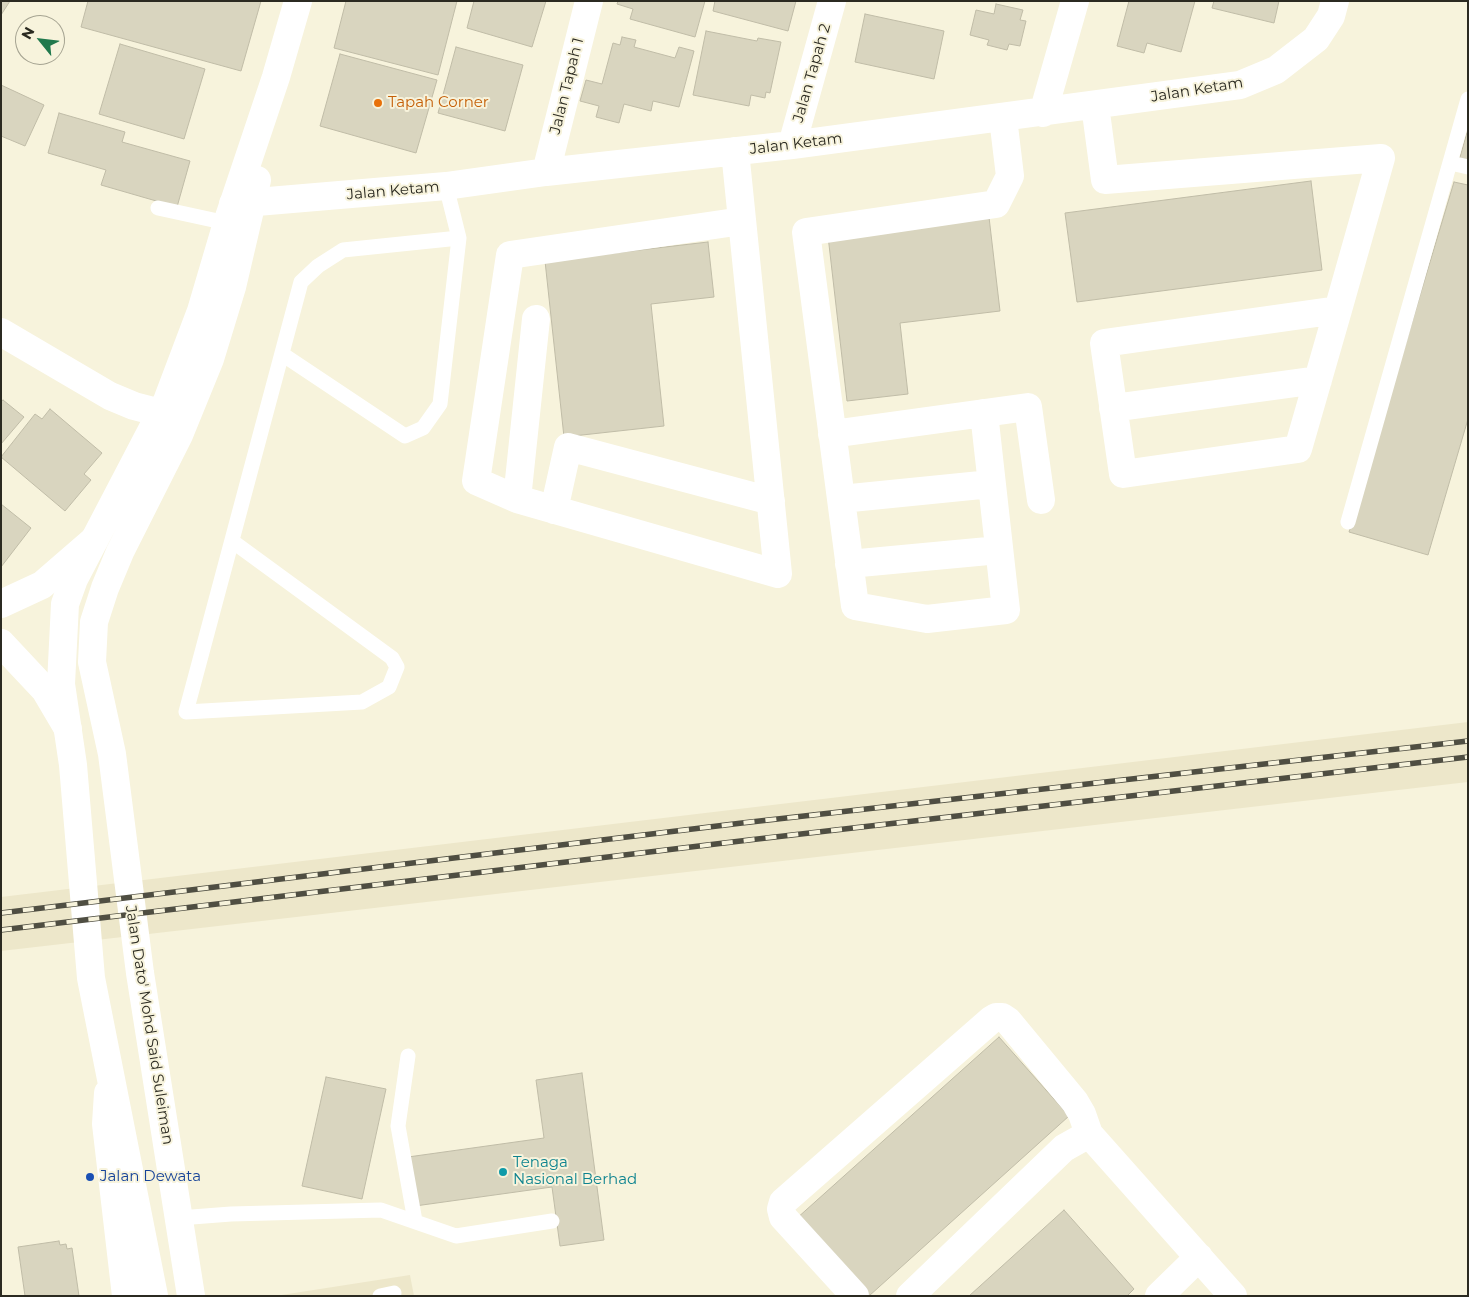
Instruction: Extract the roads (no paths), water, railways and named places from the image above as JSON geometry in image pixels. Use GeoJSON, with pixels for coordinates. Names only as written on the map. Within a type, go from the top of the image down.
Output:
{"type":"FeatureCollection","features":[{"type":"Feature","properties":{"kind":"street"},"geometry":{"type":"LineString","coordinates":[[154,1296],[91,978],[74,765],[61,684],[66,604],[74,580],[161,413],[201,311],[238,210],[298,1]]}},
{"type":"Feature","properties":{"kind":"street","name":"Jalan Tapah 1"},"geometry":{"type":"LineString","coordinates":[[546,172],[589,1]]}},
{"type":"Feature","properties":{"kind":"street","name":"Jalan Tapah 2"},"geometry":{"type":"LineString","coordinates":[[792,145],[832,1]]}},
{"type":"Feature","properties":{"kind":"street"},"geometry":{"type":"LineString","coordinates":[[1043,113],[1075,1]]}},
{"type":"Feature","properties":{"kind":"street","name":"Jalan Ketam"},"geometry":{"type":"LineString","coordinates":[[238,210],[446,186],[546,172],[792,145],[1043,113],[1240,85],[1276,70],[1316,39],[1333,8]]}},
{"type":"Feature","properties":{"kind":"street"},"geometry":{"type":"LineString","coordinates":[[1094,105],[1105,180],[1381,158],[1338,310],[1298,449],[1122,474],[1104,343],[1338,310]]}},
{"type":"Feature","properties":{"kind":"street"},"geometry":{"type":"LineString","coordinates":[[984,413],[1006,610],[927,619],[854,606],[806,232],[996,204],[1010,176],[1003,118]]}},
{"type":"Feature","properties":{"kind":"street"},"geometry":{"type":"LineString","coordinates":[[735,151],[778,574],[517,499],[476,481],[510,255],[742,221]]}},
{"type":"Feature","properties":{"kind":"street","name":"Jalan Dato' Mohd Said Suleiman"},"geometry":{"type":"LineString","coordinates":[[191,1296],[140,973],[112,754],[92,662],[94,622],[104,588],[179,435],[210,359],[232,287],[238,210]]}},
{"type":"Feature","properties":{"kind":"street"},"geometry":{"type":"LineString","coordinates":[[517,499],[536,319]]}},
{"type":"Feature","properties":{"kind":"street"},"geometry":{"type":"LineString","coordinates":[[1,332],[110,396],[134,406],[161,413]]}},
{"type":"Feature","properties":{"kind":"street"},"geometry":{"type":"LineString","coordinates":[[1113,408],[1318,380]]}},
{"type":"Feature","properties":{"kind":"street"},"geometry":{"type":"LineString","coordinates":[[832,434],[1028,407],[1041,500]]}},
{"type":"Feature","properties":{"kind":"street"},"geometry":{"type":"LineString","coordinates":[[554,510],[568,447],[771,501]]}},
{"type":"Feature","properties":{"kind":"street"},"geometry":{"type":"LineString","coordinates":[[840,499],[991,484]]}},
{"type":"Feature","properties":{"kind":"street"},"geometry":{"type":"LineString","coordinates":[[1,604],[42,584],[95,539]]}},
{"type":"Feature","properties":{"kind":"street"},"geometry":{"type":"LineString","coordinates":[[849,564],[999,550]]}},
{"type":"Feature","properties":{"kind":"street"},"geometry":{"type":"LineString","coordinates":[[1,643],[45,690],[69,730]]}},
{"type":"Feature","properties":{"kind":"street"},"geometry":{"type":"LineString","coordinates":[[855,1296],[783,1217],[781,1210],[783,1202],[996,1017],[1002,1017],[1008,1021],[1075,1102],[1082,1114],[1089,1134],[1233,1296]]}},
{"type":"Feature","properties":{"kind":"street"},"geometry":{"type":"LineString","coordinates":[[106,1057],[106,1124],[126,1296]]}},
{"type":"Feature","properties":{"kind":"street"},"geometry":{"type":"LineString","coordinates":[[910,1296],[1064,1148],[1089,1134]]}},
{"type":"Feature","properties":{"kind":"street"},"geometry":{"type":"LineString","coordinates":[[1159,1296],[1199,1256]]}},
{"type":"Feature","properties":{"kind":"lane"},"geometry":{"type":"LineString","coordinates":[[1348,522],[1468,98]]}},
{"type":"Feature","properties":{"kind":"lane"},"geometry":{"type":"LineString","coordinates":[[1451,163],[1468,167]]}},
{"type":"Feature","properties":{"kind":"lane"},"geometry":{"type":"LineString","coordinates":[[282,354],[405,436],[423,428],[440,404],[459,238],[446,186]]}},
{"type":"Feature","properties":{"kind":"lane"},"geometry":{"type":"LineString","coordinates":[[158,208],[238,210]]}},
{"type":"Feature","properties":{"kind":"lane"},"geometry":{"type":"LineString","coordinates":[[232,540],[392,658],[396,667],[389,687],[362,702],[186,712],[232,540],[282,354],[302,282],[318,266],[343,250],[459,238]]}},
{"type":"Feature","properties":{"kind":"lane"},"geometry":{"type":"LineString","coordinates":[[408,1056],[398,1126],[415,1221]]}},
{"type":"Feature","properties":{"kind":"lane"},"geometry":{"type":"LineString","coordinates":[[179,1218],[231,1214],[381,1210],[456,1236],[552,1221]]}},
{"type":"Feature","properties":{"kind":"railway"},"geometry":{"type":"LineString","coordinates":[[1,913],[742,823],[1468,741]]}},
{"type":"Feature","properties":{"kind":"railway"},"geometry":{"type":"LineString","coordinates":[[1,930],[749,840],[1468,757]]}},
{"type":"Feature","properties":{"kind":"place","name":"Tapah Corner"},"geometry":{"type":"Point","coordinates":[378,103]}},
{"type":"Feature","properties":{"kind":"place","name":"Tenaga Nasional Berhad"},"geometry":{"type":"Point","coordinates":[503,1172]}},
{"type":"Feature","properties":{"kind":"place","name":"Jalan Dewata"},"geometry":{"type":"Point","coordinates":[90,1177]}}]}
